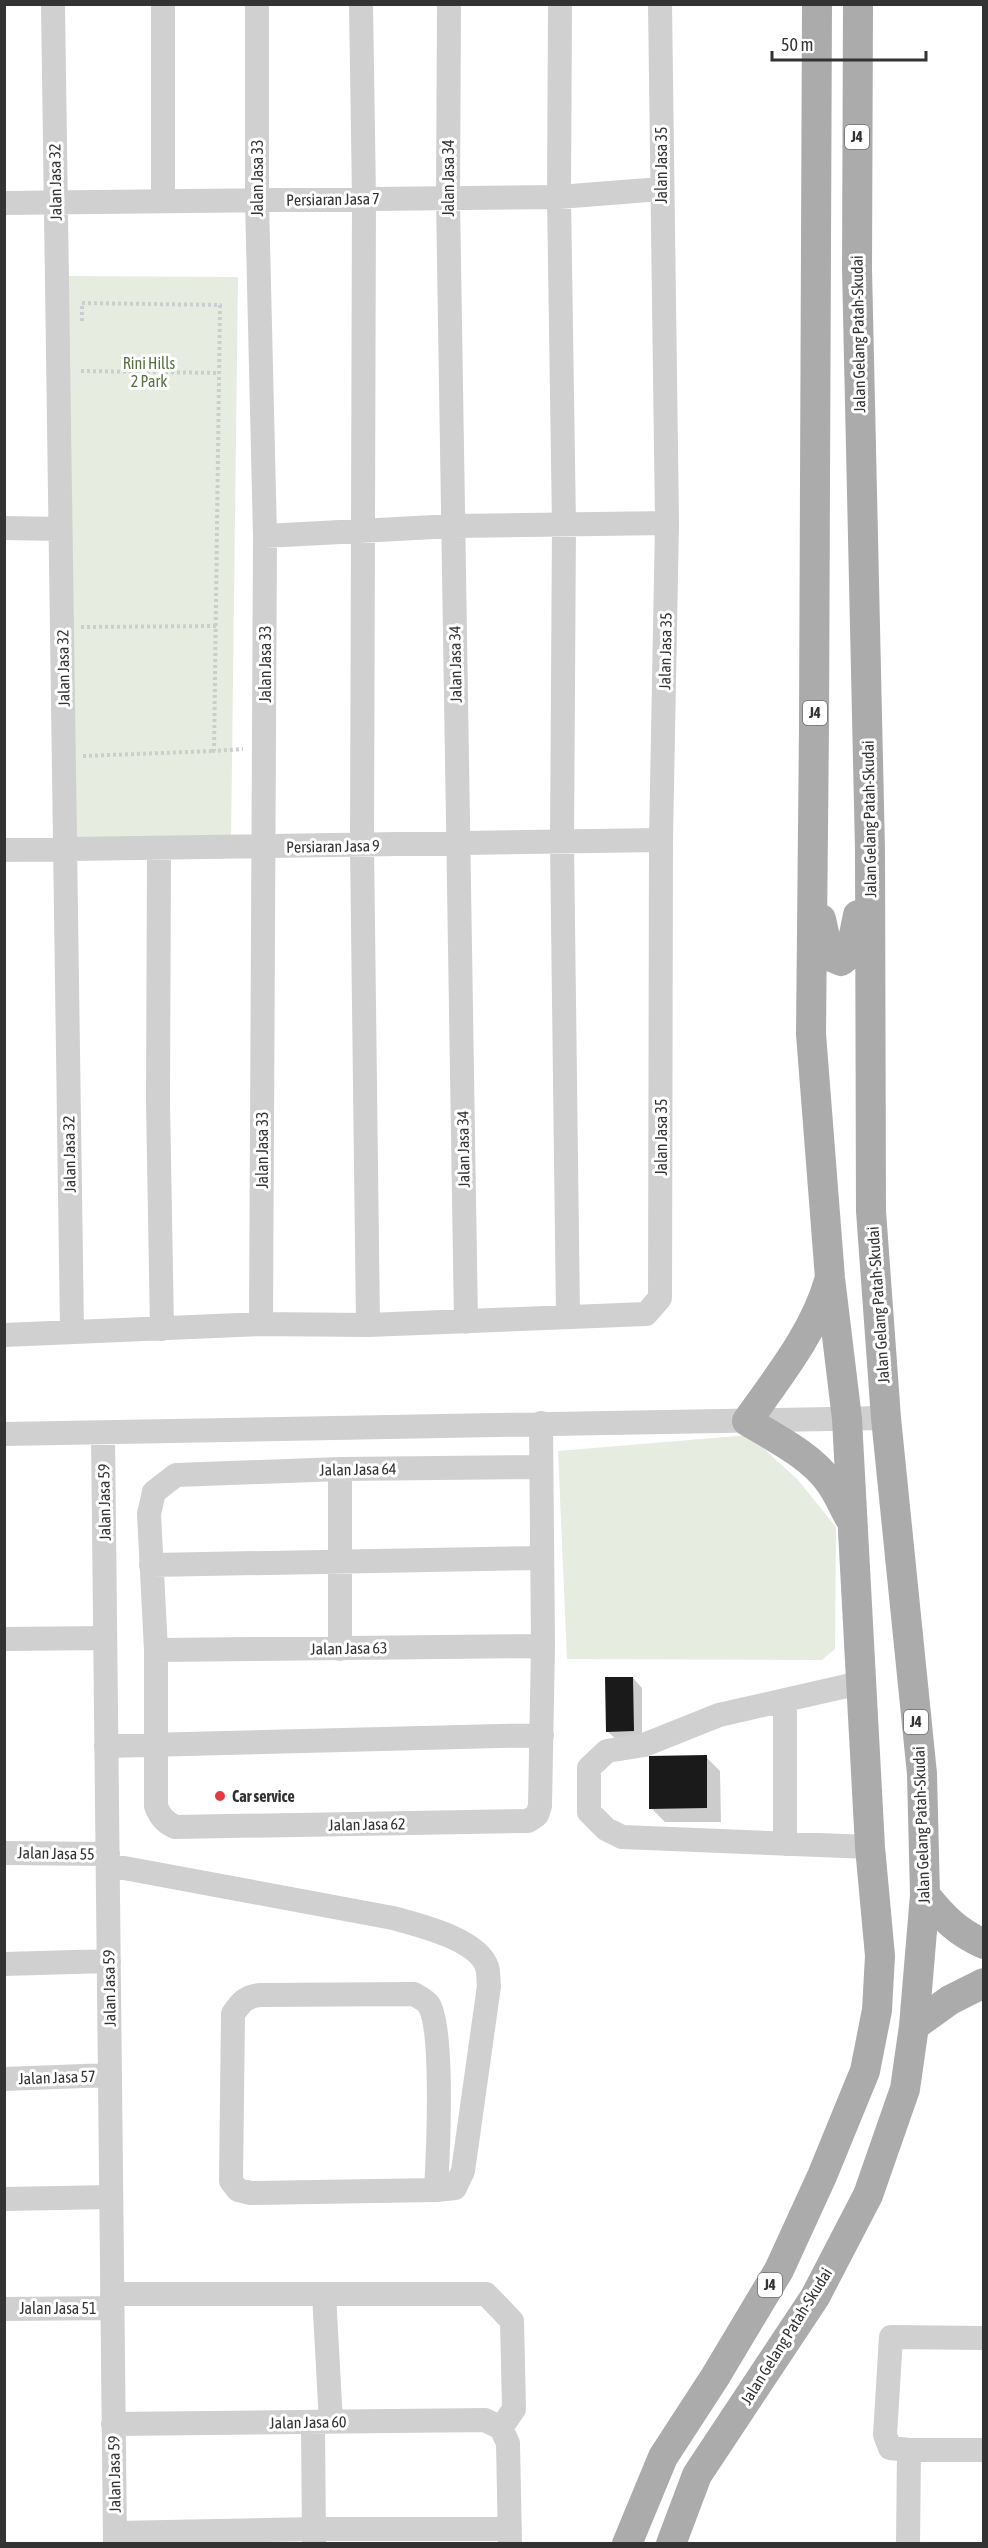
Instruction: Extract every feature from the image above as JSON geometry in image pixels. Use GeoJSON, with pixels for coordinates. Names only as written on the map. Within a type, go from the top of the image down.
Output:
{"type":"FeatureCollection","features":[{"type":"Feature","properties":{"kind":"main road","name":"J4"},"geometry":{"type":"LineString","coordinates":[[627,2544],[663,2457],[779,2271],[822,2176],[865,2071],[877,2010],[880,1956],[870,1847],[847,1419],[830,1278],[811,1034],[817,4]]}},
{"type":"Feature","properties":{"kind":"main road","name":"Jalan Gelang Patah-Skudai"},"geometry":{"type":"LineString","coordinates":[[671,2544],[697,2475],[815,2297],[868,2195],[905,2089],[914,2026],[925,1895],[921,1774],[886,1418],[871,1210],[870,850],[857,269],[858,4]]}},
{"type":"Feature","properties":{"kind":"main road"},"geometry":{"type":"LineString","coordinates":[[813,856],[823,936],[829,956],[841,961],[850,954],[870,850]]}},
{"type":"Feature","properties":{"kind":"main road"},"geometry":{"type":"LineString","coordinates":[[830,1278],[823,1302],[804,1338],[747,1421],[806,1459],[819,1471],[830,1483],[853,1525]]}},
{"type":"Feature","properties":{"kind":"main road"},"geometry":{"type":"LineString","coordinates":[[925,1895],[963,1934],[984,1944]]}},
{"type":"Feature","properties":{"kind":"main road"},"geometry":{"type":"LineString","coordinates":[[914,2026],[950,2000],[984,1983]]}},
{"type":"Feature","properties":{"kind":"street","name":"Jalan Jasa 32"},"geometry":{"type":"LineString","coordinates":[[53,4],[72,1331]]}},
{"type":"Feature","properties":{"kind":"street"},"geometry":{"type":"LineString","coordinates":[[163,4],[163,200]]}},
{"type":"Feature","properties":{"kind":"street","name":"Jalan Jasa 33"},"geometry":{"type":"LineString","coordinates":[[257,4],[257,200],[265,536],[261,1324]]}},
{"type":"Feature","properties":{"kind":"street"},"geometry":{"type":"LineString","coordinates":[[361,4],[365,529],[362,845],[369,1325]]}},
{"type":"Feature","properties":{"kind":"street","name":"Jalan Jasa 34"},"geometry":{"type":"LineString","coordinates":[[449,4],[448,198],[466,1323]]}},
{"type":"Feature","properties":{"kind":"street"},"geometry":{"type":"LineString","coordinates":[[4,1335],[261,1324],[466,1323],[568,1316],[562,843],[564,525],[559,197],[560,4]]}},
{"type":"Feature","properties":{"kind":"street","name":"Jalan Jasa 35"},"geometry":{"type":"LineString","coordinates":[[568,1316],[646,1314],[660,1298],[661,840],[667,523],[660,4]]}},
{"type":"Feature","properties":{"kind":"street","name":"Persiaran Jasa 7"},"geometry":{"type":"LineString","coordinates":[[4,203],[559,197],[661,189]]}},
{"type":"Feature","properties":{"kind":"street"},"geometry":{"type":"LineString","coordinates":[[265,536],[453,526],[667,523]]}},
{"type":"Feature","properties":{"kind":"street"},"geometry":{"type":"LineString","coordinates":[[4,528],[60,529]]}},
{"type":"Feature","properties":{"kind":"street","name":"Persiaran Jasa 9"},"geometry":{"type":"LineString","coordinates":[[4,850],[661,840]]}},
{"type":"Feature","properties":{"kind":"street"},"geometry":{"type":"LineString","coordinates":[[159,848],[158,1102],[162,1329]]}},
{"type":"Feature","properties":{"kind":"street"},"geometry":{"type":"LineString","coordinates":[[4,1434],[886,1418]]}},
{"type":"Feature","properties":{"kind":"street","name":"Jalan Jasa 62"},"geometry":{"type":"LineString","coordinates":[[176,1475],[154,1492],[149,1514],[156,1650],[156,1806],[165,1822],[175,1827],[528,1821],[537,1815],[540,1806],[543,1646],[541,1424]]}},
{"type":"Feature","properties":{"kind":"street","name":"Jalan Jasa 59"},"geometry":{"type":"LineString","coordinates":[[103,1433],[115,2538]]}},
{"type":"Feature","properties":{"kind":"street","name":"Jalan Jasa 64"},"geometry":{"type":"LineString","coordinates":[[176,1475],[340,1469],[541,1467]]}},
{"type":"Feature","properties":{"kind":"street"},"geometry":{"type":"LineString","coordinates":[[340,1469],[340,1648]]}},
{"type":"Feature","properties":{"kind":"street"},"geometry":{"type":"LineString","coordinates":[[152,1565],[542,1558]]}},
{"type":"Feature","properties":{"kind":"street"},"geometry":{"type":"LineString","coordinates":[[4,1639],[105,1638]]}},
{"type":"Feature","properties":{"kind":"street","name":"Jalan Jasa 63"},"geometry":{"type":"LineString","coordinates":[[156,1650],[543,1646]]}},
{"type":"Feature","properties":{"kind":"street"},"geometry":{"type":"LineString","coordinates":[[860,1683],[719,1715],[644,1744],[607,1751],[589,1768],[589,1812],[606,1829],[622,1837],[870,1847]]}},
{"type":"Feature","properties":{"kind":"street"},"geometry":{"type":"LineString","coordinates":[[785,1700],[785,1844]]}},
{"type":"Feature","properties":{"kind":"street"},"geometry":{"type":"LineString","coordinates":[[106,1746],[542,1735]]}},
{"type":"Feature","properties":{"kind":"street","name":"Jalan Jasa 55"},"geometry":{"type":"LineString","coordinates":[[4,1852],[108,1859],[393,1918],[431,1928],[477,1953],[488,1967],[489,1986],[463,2171],[455,2187],[436,2190]]}},
{"type":"Feature","properties":{"kind":"street"},"geometry":{"type":"LineString","coordinates":[[4,1964],[109,1961]]}},
{"type":"Feature","properties":{"kind":"street"},"geometry":{"type":"LineString","coordinates":[[403,1994],[414,1994],[428,2002],[433,2013],[438,2060],[436,2190],[251,2193],[238,2190],[231,2181],[233,2014],[241,2002],[249,1996],[261,1995],[403,1994]]}},
{"type":"Feature","properties":{"kind":"street","name":"Jalan Jasa 57"},"geometry":{"type":"LineString","coordinates":[[4,2079],[110,2075]]}},
{"type":"Feature","properties":{"kind":"street"},"geometry":{"type":"LineString","coordinates":[[4,2199],[111,2197]]}},
{"type":"Feature","properties":{"kind":"street"},"geometry":{"type":"LineString","coordinates":[[313,2536],[322,2422],[324,2294]]}},
{"type":"Feature","properties":{"kind":"street","name":"Jalan Jasa 51"},"geometry":{"type":"LineString","coordinates":[[4,2309],[112,2301],[324,2294],[486,2294],[512,2321],[514,2409],[501,2428]]}},
{"type":"Feature","properties":{"kind":"street"},"geometry":{"type":"LineString","coordinates":[[908,2544],[900,2449],[885,2435],[891,2337],[984,2338]]}},
{"type":"Feature","properties":{"kind":"street","name":"Jalan Jasa 60"},"geometry":{"type":"LineString","coordinates":[[113,2424],[485,2420],[501,2428]]}},
{"type":"Feature","properties":{"kind":"street"},"geometry":{"type":"LineString","coordinates":[[115,2538],[510,2536],[508,2443],[501,2428]]}},
{"type":"Feature","properties":{"kind":"street"},"geometry":{"type":"LineString","coordinates":[[900,2449],[984,2450]]}},
{"type":"Feature","properties":{"kind":"path"},"geometry":{"type":"LineString","coordinates":[[82,325],[82,303],[220,305],[214,751]]}},
{"type":"Feature","properties":{"kind":"path"},"geometry":{"type":"LineString","coordinates":[[80,382],[81,359]]}},
{"type":"Feature","properties":{"kind":"path"},"geometry":{"type":"LineString","coordinates":[[81,370],[219,374]]}},
{"type":"Feature","properties":{"kind":"path"},"geometry":{"type":"LineString","coordinates":[[76,627],[216,626]]}},
{"type":"Feature","properties":{"kind":"path"},"geometry":{"type":"LineString","coordinates":[[74,757],[265,748]]}},
{"type":"Feature","properties":{"kind":"green space","name":"Rini Hills 2 Park"},"geometry":{"type":"Polygon","coordinates":[[[61,276],[238,277],[231,841],[57,844],[61,276]]]}},
{"type":"Feature","properties":{"kind":"green space"},"geometry":{"type":"Polygon","coordinates":[[[749,1435],[798,1480],[836,1527],[835,1649],[822,1660],[567,1659],[558,1451],[749,1435]]]}},
{"type":"Feature","properties":{"kind":"building"},"geometry":{"type":"Polygon","coordinates":[[[605,1677],[633,1677],[634,1731],[606,1732],[605,1677]]]}},
{"type":"Feature","properties":{"kind":"building"},"geometry":{"type":"Polygon","coordinates":[[[707,1755],[707,1808],[649,1809],[649,1756],[707,1755]]]}},
{"type":"Feature","properties":{"kind":"place","name":"Car service"},"geometry":{"type":"Point","coordinates":[220,1796]}}]}
